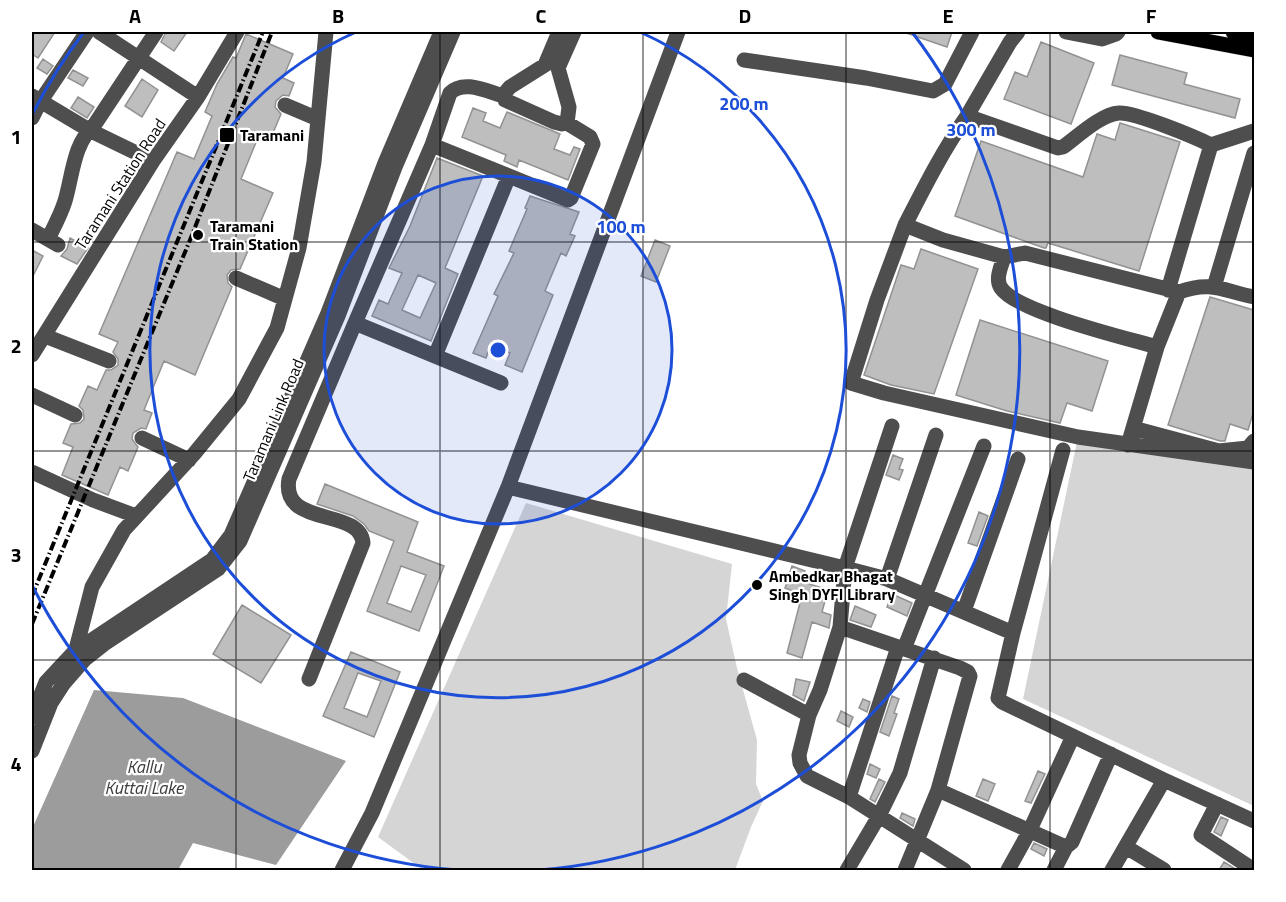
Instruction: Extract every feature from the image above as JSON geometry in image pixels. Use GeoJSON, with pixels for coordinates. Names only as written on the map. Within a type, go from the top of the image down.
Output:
{"type":"FeatureCollection","features":[{"type":"Feature","properties":{"kind":"main road"},"geometry":{"type":"LineString","coordinates":[[1158,32],[1252,48]]}},
{"type":"Feature","properties":{"kind":"main road"},"geometry":{"type":"LineString","coordinates":[[1233,32],[1252,48]]}},
{"type":"Feature","properties":{"kind":"street"},"geometry":{"type":"LineString","coordinates":[[32,118],[36,99],[87,32]]}},
{"type":"Feature","properties":{"kind":"street"},"geometry":{"type":"LineString","coordinates":[[99,32],[198,97]]}},
{"type":"Feature","properties":{"kind":"street"},"geometry":{"type":"LineString","coordinates":[[32,230],[53,242],[78,150],[85,134],[95,124],[156,32]]}},
{"type":"Feature","properties":{"kind":"street","name":"Taramani Station Road"},"geometry":{"type":"LineString","coordinates":[[32,355],[153,161],[198,97],[237,32]]}},
{"type":"Feature","properties":{"kind":"street"},"geometry":{"type":"LineString","coordinates":[[80,656],[92,587],[124,530],[189,460],[239,399],[277,328],[299,248],[314,162],[326,32]]}},
{"type":"Feature","properties":{"kind":"street","name":"Taramani Link Road"},"geometry":{"type":"LineString","coordinates":[[32,717],[46,682],[212,560],[231,535],[328,313],[385,163],[441,32]]}},
{"type":"Feature","properties":{"kind":"street","name":"Taramani Link Road"},"geometry":{"type":"LineString","coordinates":[[32,751],[51,703],[80,656],[104,644],[218,569],[240,541],[338,316],[395,166],[453,32]]}},
{"type":"Feature","properties":{"kind":"street"},"geometry":{"type":"LineString","coordinates":[[504,96],[510,87],[545,65],[559,32]]}},
{"type":"Feature","properties":{"kind":"street"},"geometry":{"type":"LineString","coordinates":[[567,123],[569,107],[558,69],[574,32]]}},
{"type":"Feature","properties":{"kind":"street"},"geometry":{"type":"LineString","coordinates":[[342,870],[372,813],[508,487],[678,32]]}},
{"type":"Feature","properties":{"kind":"street"},"geometry":{"type":"LineString","coordinates":[[744,60],[866,78],[933,91],[945,84],[972,32]]}},
{"type":"Feature","properties":{"kind":"street"},"geometry":{"type":"LineString","coordinates":[[1018,32],[953,136],[905,225],[877,300],[851,383],[884,393],[1055,432],[1128,445],[1254,462]]}},
{"type":"Feature","properties":{"kind":"street"},"geometry":{"type":"LineString","coordinates":[[1066,32],[1102,39],[1118,32]]}},
{"type":"Feature","properties":{"kind":"street"},"geometry":{"type":"LineString","coordinates":[[309,679],[363,543],[363,537],[354,528],[294,504],[287,491],[289,480],[432,145],[450,93],[455,88],[468,86],[504,96],[505,100],[554,122],[567,123],[590,137],[593,144],[570,200],[432,145]]}},
{"type":"Feature","properties":{"kind":"street"},"geometry":{"type":"LineString","coordinates":[[36,99],[89,130],[153,161]]}},
{"type":"Feature","properties":{"kind":"street"},"geometry":{"type":"LineString","coordinates":[[285,105],[318,118]]}},
{"type":"Feature","properties":{"kind":"street"},"geometry":{"type":"LineString","coordinates":[[967,116],[1058,148],[1063,147],[1096,123],[1118,113],[1189,134],[1211,145],[1254,131]]}},
{"type":"Feature","properties":{"kind":"street"},"geometry":{"type":"LineString","coordinates":[[1128,445],[1174,291],[1211,145]]}},
{"type":"Feature","properties":{"kind":"street"},"geometry":{"type":"LineString","coordinates":[[1214,286],[1254,153]]}},
{"type":"Feature","properties":{"kind":"street"},"geometry":{"type":"LineString","coordinates":[[435,357],[509,177]]}},
{"type":"Feature","properties":{"kind":"street"},"geometry":{"type":"LineString","coordinates":[[905,225],[943,240],[1004,257],[1025,253],[1174,291],[1196,286],[1214,286],[1254,297]]}},
{"type":"Feature","properties":{"kind":"street"},"geometry":{"type":"LineString","coordinates":[[1004,257],[998,275],[1000,288],[1013,298],[1036,311],[1157,347]]}},
{"type":"Feature","properties":{"kind":"street"},"geometry":{"type":"LineString","coordinates":[[236,278],[285,299]]}},
{"type":"Feature","properties":{"kind":"street"},"geometry":{"type":"LineString","coordinates":[[355,323],[501,383]]}},
{"type":"Feature","properties":{"kind":"street"},"geometry":{"type":"LineString","coordinates":[[45,336],[109,361]]}},
{"type":"Feature","properties":{"kind":"street"},"geometry":{"type":"LineString","coordinates":[[32,395],[75,415]]}},
{"type":"Feature","properties":{"kind":"street"},"geometry":{"type":"LineString","coordinates":[[892,426],[845,568],[840,627],[820,690],[809,715],[799,755],[807,776],[849,797],[964,870]]}},
{"type":"Feature","properties":{"kind":"street"},"geometry":{"type":"LineString","coordinates":[[1133,428],[1219,451],[1248,448],[1254,441]]}},
{"type":"Feature","properties":{"kind":"street"},"geometry":{"type":"LineString","coordinates":[[887,579],[936,435]]}},
{"type":"Feature","properties":{"kind":"street"},"geometry":{"type":"LineString","coordinates":[[142,438],[189,460]]}},
{"type":"Feature","properties":{"kind":"street"},"geometry":{"type":"LineString","coordinates":[[849,797],[901,648],[984,446]]}},
{"type":"Feature","properties":{"kind":"street"},"geometry":{"type":"LineString","coordinates":[[1063,450],[1013,633],[998,698],[1002,702],[1164,780],[1254,821]]}},
{"type":"Feature","properties":{"kind":"street"},"geometry":{"type":"LineString","coordinates":[[963,611],[1018,459]]}},
{"type":"Feature","properties":{"kind":"street"},"geometry":{"type":"LineString","coordinates":[[32,472],[93,500],[136,516]]}},
{"type":"Feature","properties":{"kind":"street"},"geometry":{"type":"LineString","coordinates":[[508,487],[887,579],[1013,633]]}},
{"type":"Feature","properties":{"kind":"street"},"geometry":{"type":"LineString","coordinates":[[840,627],[934,658],[964,670],[970,676],[938,790],[905,870]]}},
{"type":"Feature","properties":{"kind":"street"},"geometry":{"type":"LineString","coordinates":[[847,870],[879,816],[900,773],[934,658]]}},
{"type":"Feature","properties":{"kind":"street"},"geometry":{"type":"LineString","coordinates":[[744,680],[809,715]]}},
{"type":"Feature","properties":{"kind":"street"},"geometry":{"type":"LineString","coordinates":[[1008,870],[1029,832],[1073,736]]}},
{"type":"Feature","properties":{"kind":"street"},"geometry":{"type":"LineString","coordinates":[[1054,870],[1066,847],[1072,842],[1111,754]]}},
{"type":"Feature","properties":{"kind":"street"},"geometry":{"type":"LineString","coordinates":[[1112,870],[1164,780]]}},
{"type":"Feature","properties":{"kind":"street"},"geometry":{"type":"LineString","coordinates":[[938,790],[1066,847]]}},
{"type":"Feature","properties":{"kind":"street"},"geometry":{"type":"LineString","coordinates":[[1217,804],[1201,835],[1254,870]]}},
{"type":"Feature","properties":{"kind":"street"},"geometry":{"type":"LineString","coordinates":[[1126,847],[1164,870]]}},
{"type":"Feature","properties":{"kind":"shaded area"},"geometry":{"type":"Polygon","coordinates":[[[1078,437],[1254,462],[1254,806],[1023,699],[1078,437]]]}},
{"type":"Feature","properties":{"kind":"shaded area"},"geometry":{"type":"Polygon","coordinates":[[[526,503],[732,564],[726,619],[757,740],[756,784],[763,801],[735,870],[423,870],[378,837],[526,503]]]}},
{"type":"Feature","properties":{"kind":"water","name":"Kallu Kuttai Lake"},"geometry":{"type":"Polygon","coordinates":[[[94,690],[183,698],[346,761],[276,865],[193,843],[178,870],[32,870],[32,829],[94,690]]]}},
{"type":"Feature","properties":{"kind":"building"},"geometry":{"type":"Polygon","coordinates":[[[32,32],[55,32],[38,58],[32,54],[32,32]]]}},
{"type":"Feature","properties":{"kind":"building"},"geometry":{"type":"Polygon","coordinates":[[[166,32],[187,32],[174,51],[161,42],[166,32]]]}},
{"type":"Feature","properties":{"kind":"building"},"geometry":{"type":"Polygon","coordinates":[[[906,32],[952,32],[947,47],[906,32]]]}},
{"type":"Feature","properties":{"kind":"building","name":"Taramani Train Station"},"geometry":{"type":"Polygon","coordinates":[[[246,34],[293,54],[283,78],[294,83],[289,96],[283,95],[276,101],[275,107],[281,114],[270,140],[259,135],[241,179],[273,193],[240,269],[231,270],[227,275],[228,283],[232,287],[195,375],[164,361],[144,410],[152,413],[146,429],[141,428],[133,433],[132,439],[138,447],[128,471],[120,467],[108,495],[62,475],[73,447],[63,443],[71,424],[80,423],[84,419],[83,410],[79,406],[88,386],[97,390],[106,370],[111,370],[118,365],[118,359],[113,352],[118,342],[99,334],[177,152],[194,159],[212,116],[205,112],[217,84],[233,57],[236,58],[246,34]]]}},
{"type":"Feature","properties":{"kind":"building"},"geometry":{"type":"Polygon","coordinates":[[[1041,42],[1094,63],[1071,124],[1004,99],[1015,72],[1027,77],[1041,42]]]}},
{"type":"Feature","properties":{"kind":"building"},"geometry":{"type":"Polygon","coordinates":[[[1120,55],[1187,73],[1184,84],[1240,99],[1235,118],[1112,85],[1120,55]]]}},
{"type":"Feature","properties":{"kind":"building"},"geometry":{"type":"Polygon","coordinates":[[[43,59],[53,66],[47,74],[37,68],[43,59]]]}},
{"type":"Feature","properties":{"kind":"building"},"geometry":{"type":"Polygon","coordinates":[[[73,70],[88,78],[83,86],[68,78],[73,70]]]}},
{"type":"Feature","properties":{"kind":"building"},"geometry":{"type":"Polygon","coordinates":[[[142,79],[158,90],[142,117],[125,106],[142,79]]]}},
{"type":"Feature","properties":{"kind":"building"},"geometry":{"type":"Polygon","coordinates":[[[78,97],[94,107],[87,118],[71,108],[78,97]]]}},
{"type":"Feature","properties":{"kind":"building"},"geometry":{"type":"Polygon","coordinates":[[[473,108],[486,113],[483,121],[500,128],[507,112],[560,134],[554,149],[570,155],[574,147],[580,149],[568,180],[519,160],[517,167],[504,161],[506,155],[462,137],[473,108]]]}},
{"type":"Feature","properties":{"kind":"building"},"geometry":{"type":"Polygon","coordinates":[[[1120,123],[1180,142],[1139,271],[1048,243],[1044,248],[955,216],[981,141],[1083,177],[1097,134],[1115,140],[1120,123]]]}},
{"type":"Feature","properties":{"kind":"building"},"geometry":{"type":"Polygon","coordinates":[[[437,158],[483,176],[445,268],[458,274],[431,341],[372,316],[379,300],[388,304],[402,273],[389,268],[410,226],[437,158]],[[418,275],[402,310],[420,318],[436,283],[418,275]]]}},
{"type":"Feature","properties":{"kind":"building"},"geometry":{"type":"Polygon","coordinates":[[[530,196],[579,212],[570,234],[575,236],[566,256],[561,253],[545,291],[553,295],[522,372],[505,365],[510,353],[491,345],[486,358],[473,353],[498,296],[494,294],[514,253],[509,251],[527,209],[525,208],[530,196]]]}},
{"type":"Feature","properties":{"kind":"building"},"geometry":{"type":"Polygon","coordinates":[[[70,238],[88,248],[77,264],[61,256],[67,249],[70,238]]]}},
{"type":"Feature","properties":{"kind":"building"},"geometry":{"type":"Polygon","coordinates":[[[655,240],[670,246],[656,282],[641,276],[655,240]]]}},
{"type":"Feature","properties":{"kind":"building"},"geometry":{"type":"Polygon","coordinates":[[[921,249],[978,269],[934,394],[891,385],[864,375],[901,265],[914,269],[921,249]]]}},
{"type":"Feature","properties":{"kind":"building"},"geometry":{"type":"Polygon","coordinates":[[[32,250],[43,256],[32,278],[32,250]]]}},
{"type":"Feature","properties":{"kind":"building"},"geometry":{"type":"Polygon","coordinates":[[[1210,297],[1254,310],[1254,410],[1248,430],[1230,424],[1225,441],[1168,425],[1210,297]]]}},
{"type":"Feature","properties":{"kind":"building"},"geometry":{"type":"Polygon","coordinates":[[[980,320],[1108,361],[1092,411],[1067,403],[1060,423],[1007,411],[956,395],[980,320]]]}},
{"type":"Feature","properties":{"kind":"building"},"geometry":{"type":"Polygon","coordinates":[[[893,455],[903,459],[899,469],[903,470],[899,480],[886,475],[893,455]]]}},
{"type":"Feature","properties":{"kind":"building"},"geometry":{"type":"Polygon","coordinates":[[[325,484],[418,522],[407,552],[444,566],[419,631],[367,611],[394,541],[369,531],[353,516],[317,504],[325,484]],[[401,566],[387,603],[411,612],[426,575],[401,566]]]}},
{"type":"Feature","properties":{"kind":"building"},"geometry":{"type":"Polygon","coordinates":[[[979,512],[988,516],[977,546],[968,543],[979,512]]]}},
{"type":"Feature","properties":{"kind":"building"},"geometry":{"type":"Polygon","coordinates":[[[792,566],[805,571],[801,581],[828,590],[822,612],[831,615],[829,628],[812,622],[802,658],[787,653],[802,595],[785,588],[792,566]]]}},
{"type":"Feature","properties":{"kind":"building"},"geometry":{"type":"Polygon","coordinates":[[[892,594],[912,603],[907,616],[887,607],[892,594]]]}},
{"type":"Feature","properties":{"kind":"building"},"geometry":{"type":"Polygon","coordinates":[[[242,605],[291,635],[261,683],[213,654],[242,605]]]}},
{"type":"Feature","properties":{"kind":"building"},"geometry":{"type":"Polygon","coordinates":[[[855,606],[876,615],[871,627],[850,620],[855,606]]]}},
{"type":"Feature","properties":{"kind":"building"},"geometry":{"type":"Polygon","coordinates":[[[351,652],[400,672],[374,737],[323,716],[351,652]],[[358,673],[344,708],[367,717],[381,681],[358,673]]]}},
{"type":"Feature","properties":{"kind":"building"},"geometry":{"type":"Polygon","coordinates":[[[796,679],[810,682],[804,701],[793,695],[796,679]]]}},
{"type":"Feature","properties":{"kind":"building"},"geometry":{"type":"Polygon","coordinates":[[[892,696],[899,699],[894,713],[897,714],[889,736],[880,732],[892,696]]]}},
{"type":"Feature","properties":{"kind":"building"},"geometry":{"type":"Polygon","coordinates":[[[863,699],[870,702],[867,712],[859,708],[863,699]]]}},
{"type":"Feature","properties":{"kind":"building"},"geometry":{"type":"Polygon","coordinates":[[[841,711],[853,717],[849,727],[837,721],[841,711]]]}},
{"type":"Feature","properties":{"kind":"building"},"geometry":{"type":"Polygon","coordinates":[[[870,764],[880,769],[876,778],[867,774],[870,764]]]}},
{"type":"Feature","properties":{"kind":"building"},"geometry":{"type":"Polygon","coordinates":[[[1038,771],[1045,774],[1031,803],[1025,801],[1038,771]]]}},
{"type":"Feature","properties":{"kind":"building"},"geometry":{"type":"Polygon","coordinates":[[[879,779],[885,782],[875,802],[870,799],[879,779]]]}},
{"type":"Feature","properties":{"kind":"building"},"geometry":{"type":"Polygon","coordinates":[[[983,779],[995,784],[988,801],[976,796],[983,779]]]}},
{"type":"Feature","properties":{"kind":"building"},"geometry":{"type":"Polygon","coordinates":[[[902,813],[915,819],[913,826],[900,818],[902,813]]]}},
{"type":"Feature","properties":{"kind":"building"},"geometry":{"type":"Polygon","coordinates":[[[1221,817],[1228,820],[1221,836],[1214,832],[1221,817]]]}},
{"type":"Feature","properties":{"kind":"building"},"geometry":{"type":"Polygon","coordinates":[[[1034,843],[1047,849],[1044,856],[1031,849],[1034,843]]]}},
{"type":"Feature","properties":{"kind":"building"},"geometry":{"type":"Polygon","coordinates":[[[1224,862],[1237,870],[1219,870],[1224,862]]]}},
{"type":"Feature","properties":{"kind":"railway"},"geometry":{"type":"LineString","coordinates":[[32,596],[263,32]]}},
{"type":"Feature","properties":{"kind":"railway"},"geometry":{"type":"LineString","coordinates":[[32,624],[190,240],[272,32]]}},
{"type":"Feature","properties":{"kind":"place","name":"Taramani"},"geometry":{"type":"Point","coordinates":[227,135]}},
{"type":"Feature","properties":{"kind":"place","name":"Taramani Train Station"},"geometry":{"type":"Point","coordinates":[198,235]}},
{"type":"Feature","properties":{"kind":"place","name":"Ambedkar Bhagat Singh DYFI Library"},"geometry":{"type":"Point","coordinates":[757,585]}}]}
